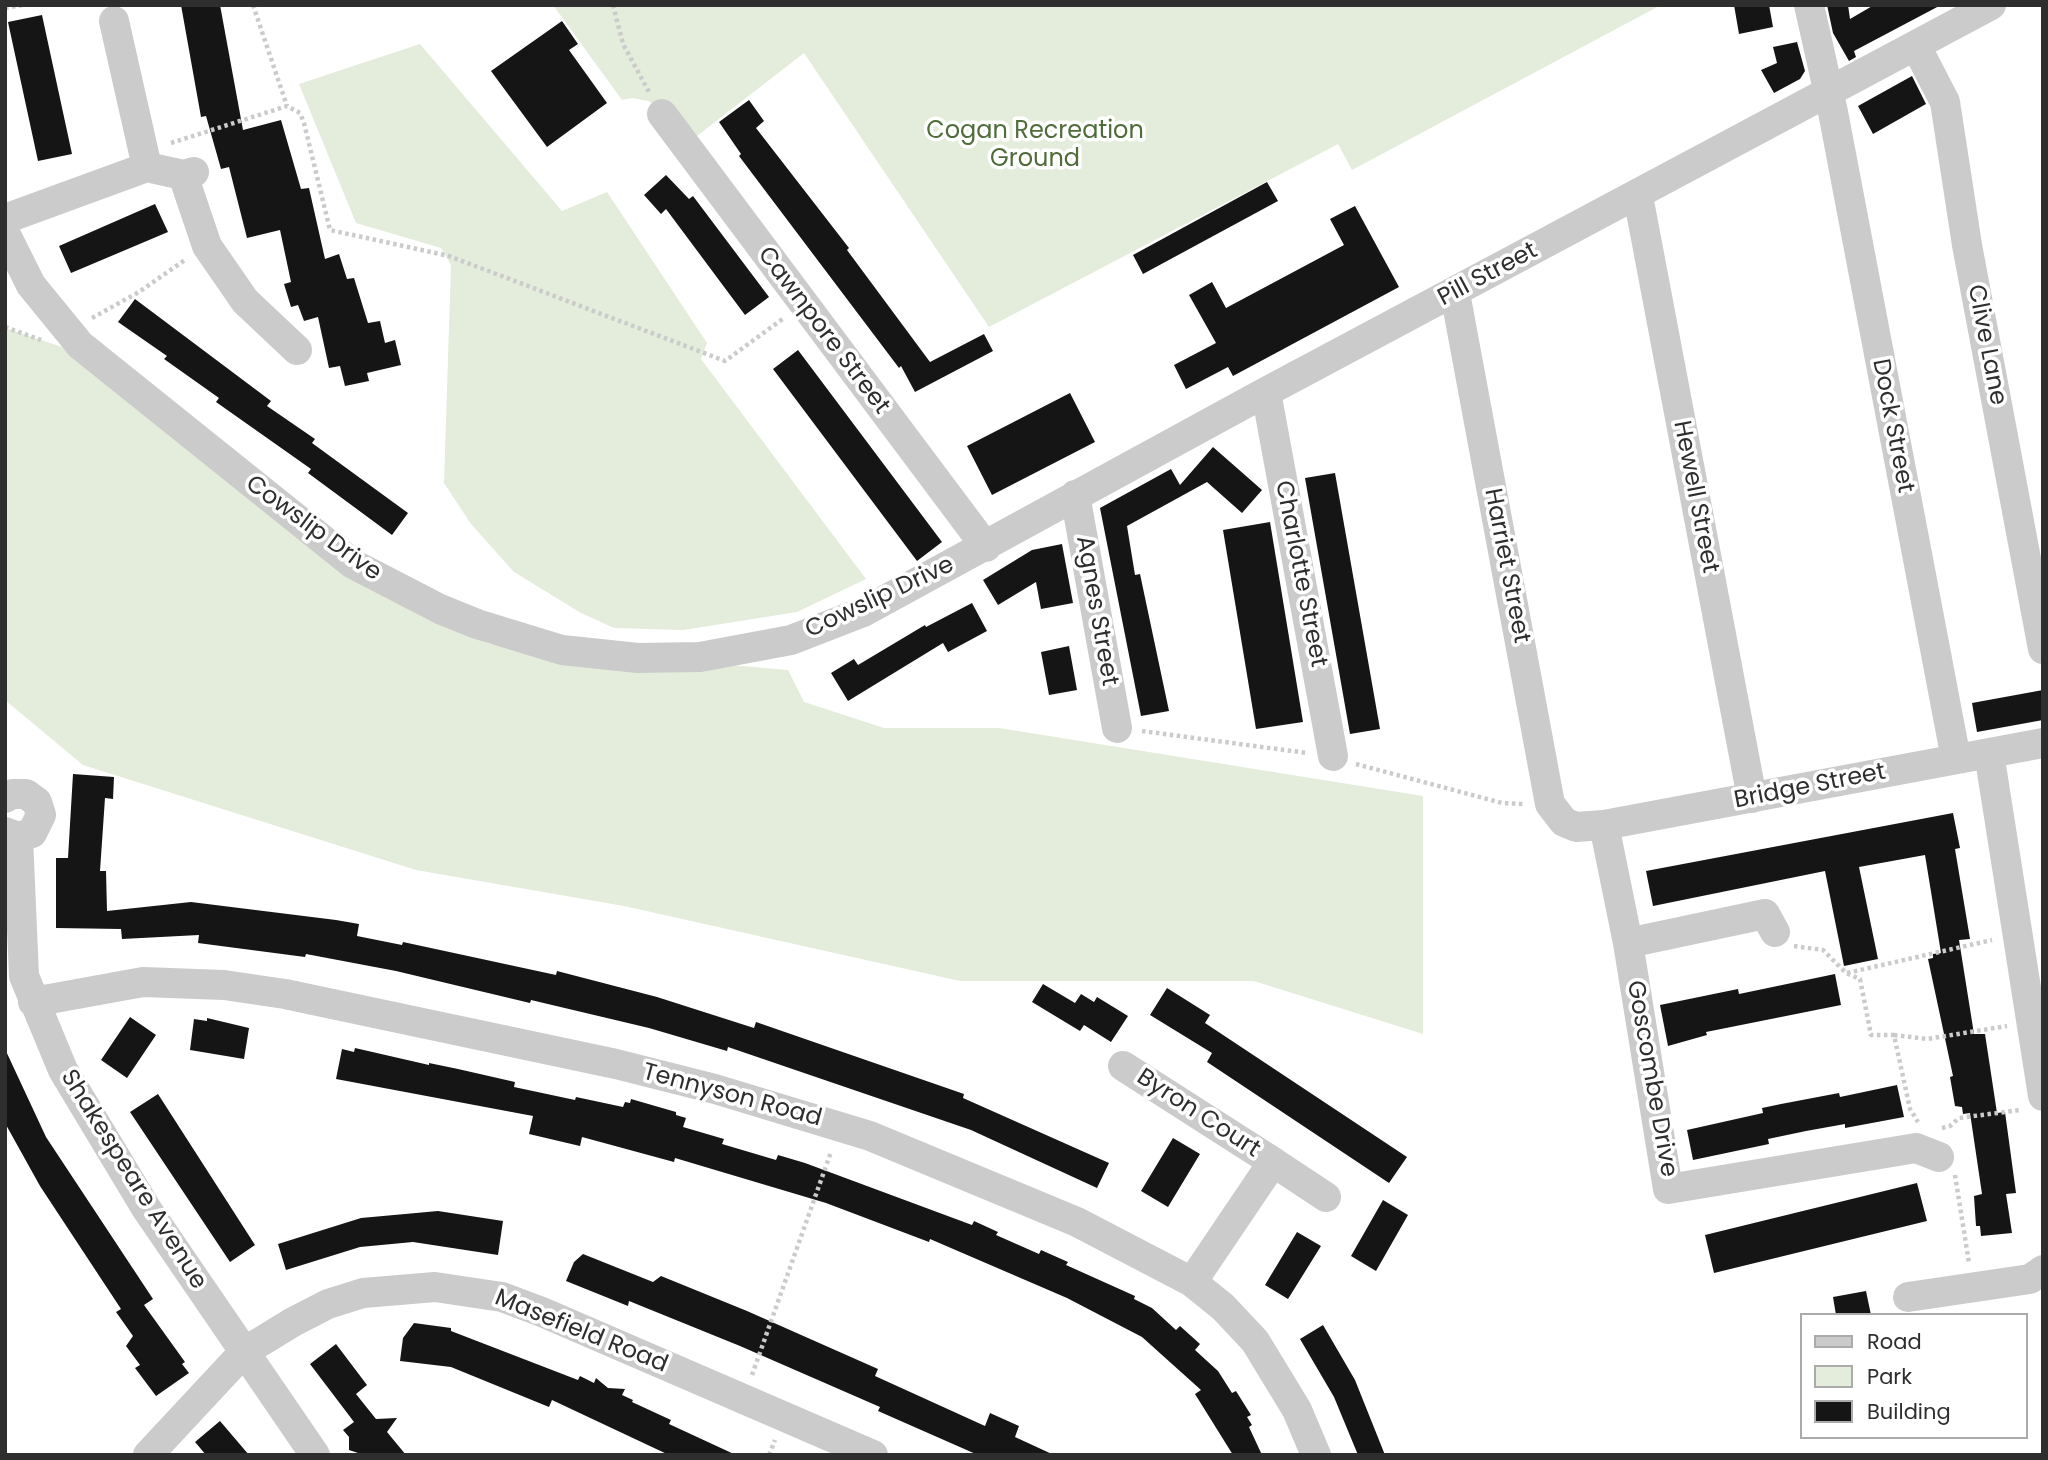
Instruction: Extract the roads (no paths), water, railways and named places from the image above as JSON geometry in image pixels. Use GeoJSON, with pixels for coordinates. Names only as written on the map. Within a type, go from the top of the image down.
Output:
{"type":"FeatureCollection","features":[{"type":"Feature","properties":{"kind":"street","name":"Dock Street"},"geometry":{"type":"LineString","coordinates":[[1809,5],[1829,94],[1956,759]]}},
{"type":"Feature","properties":{"kind":"street","name":"Pill Street"},"geometry":{"type":"LineString","coordinates":[[986,547],[1075,495],[1991,5]]}},
{"type":"Feature","properties":{"kind":"street"},"geometry":{"type":"LineString","coordinates":[[114,20],[145,157]]}},
{"type":"Feature","properties":{"kind":"street","name":"Clive Lane"},"geometry":{"type":"LineString","coordinates":[[1916,46],[1945,102],[1969,258],[2043,649]]}},
{"type":"Feature","properties":{"kind":"street","name":"Cawnpore Street"},"geometry":{"type":"LineString","coordinates":[[662,114],[802,305],[986,547]]}},
{"type":"Feature","properties":{"kind":"street"},"geometry":{"type":"LineString","coordinates":[[5,219],[145,157],[188,173],[205,237],[245,301],[297,350]]}},
{"type":"Feature","properties":{"kind":"street","name":"Hewell Street"},"geometry":{"type":"LineString","coordinates":[[1637,196],[1752,798]]}},
{"type":"Feature","properties":{"kind":"street","name":"Cowslip Drive"},"geometry":{"type":"LineString","coordinates":[[5,233],[31,285],[66,332],[238,475],[353,564],[440,609],[477,624],[562,650],[638,658],[700,657],[780,642],[842,622],[986,547]]}},
{"type":"Feature","properties":{"kind":"street","name":"Harriet Street"},"geometry":{"type":"LineString","coordinates":[[1455,293],[1550,804],[1564,822],[1590,826]]}},
{"type":"Feature","properties":{"kind":"street","name":"Charlotte Street"},"geometry":{"type":"LineString","coordinates":[[1266,392],[1333,756]]}},
{"type":"Feature","properties":{"kind":"street","name":"Agnes Street"},"geometry":{"type":"LineString","coordinates":[[1075,495],[1117,727]]}},
{"type":"Feature","properties":{"kind":"street","name":"Bridge Street"},"geometry":{"type":"LineString","coordinates":[[1590,826],[2043,743]]}},
{"type":"Feature","properties":{"kind":"street"},"geometry":{"type":"LineString","coordinates":[[1989,753],[2031,1023],[2035,1103]]}},
{"type":"Feature","properties":{"kind":"street","name":"Shakespeare Avenue"},"geometry":{"type":"LineString","coordinates":[[5,798],[12,794],[26,794],[40,809],[36,828],[12,834],[21,955],[33,1002],[63,1070],[103,1140],[315,1455]]}},
{"type":"Feature","properties":{"kind":"street","name":"Goscombe Drive"},"geometry":{"type":"LineString","coordinates":[[1590,826],[1628,943],[1668,1189],[1938,1143]]}},
{"type":"Feature","properties":{"kind":"street"},"geometry":{"type":"LineString","coordinates":[[1628,943],[1765,914],[1775,932]]}},
{"type":"Feature","properties":{"kind":"street","name":"Tennyson Road"},"geometry":{"type":"LineString","coordinates":[[33,1002],[143,982],[224,985],[285,994],[616,1064],[840,1126],[1042,1206],[1127,1246],[1192,1282],[1223,1307],[1255,1341],[1297,1410],[1316,1455]]}},
{"type":"Feature","properties":{"kind":"street","name":"Byron Court"},"geometry":{"type":"LineString","coordinates":[[1123,1066],[1326,1197]]}},
{"type":"Feature","properties":{"kind":"street"},"geometry":{"type":"LineString","coordinates":[[1192,1282],[1273,1162]]}},
{"type":"Feature","properties":{"kind":"street"},"geometry":{"type":"LineString","coordinates":[[1908,1297],[2031,1279],[2043,1270]]}},
{"type":"Feature","properties":{"kind":"street","name":"Masefield Road"},"geometry":{"type":"LineString","coordinates":[[148,1455],[244,1352],[328,1304],[363,1293],[435,1287],[502,1297],[873,1455]]}},
{"type":"Feature","properties":{"kind":"park label","name":"Cogan Recreation Ground"},"geometry":{"type":"Point","coordinates":[1035,146]}}]}
